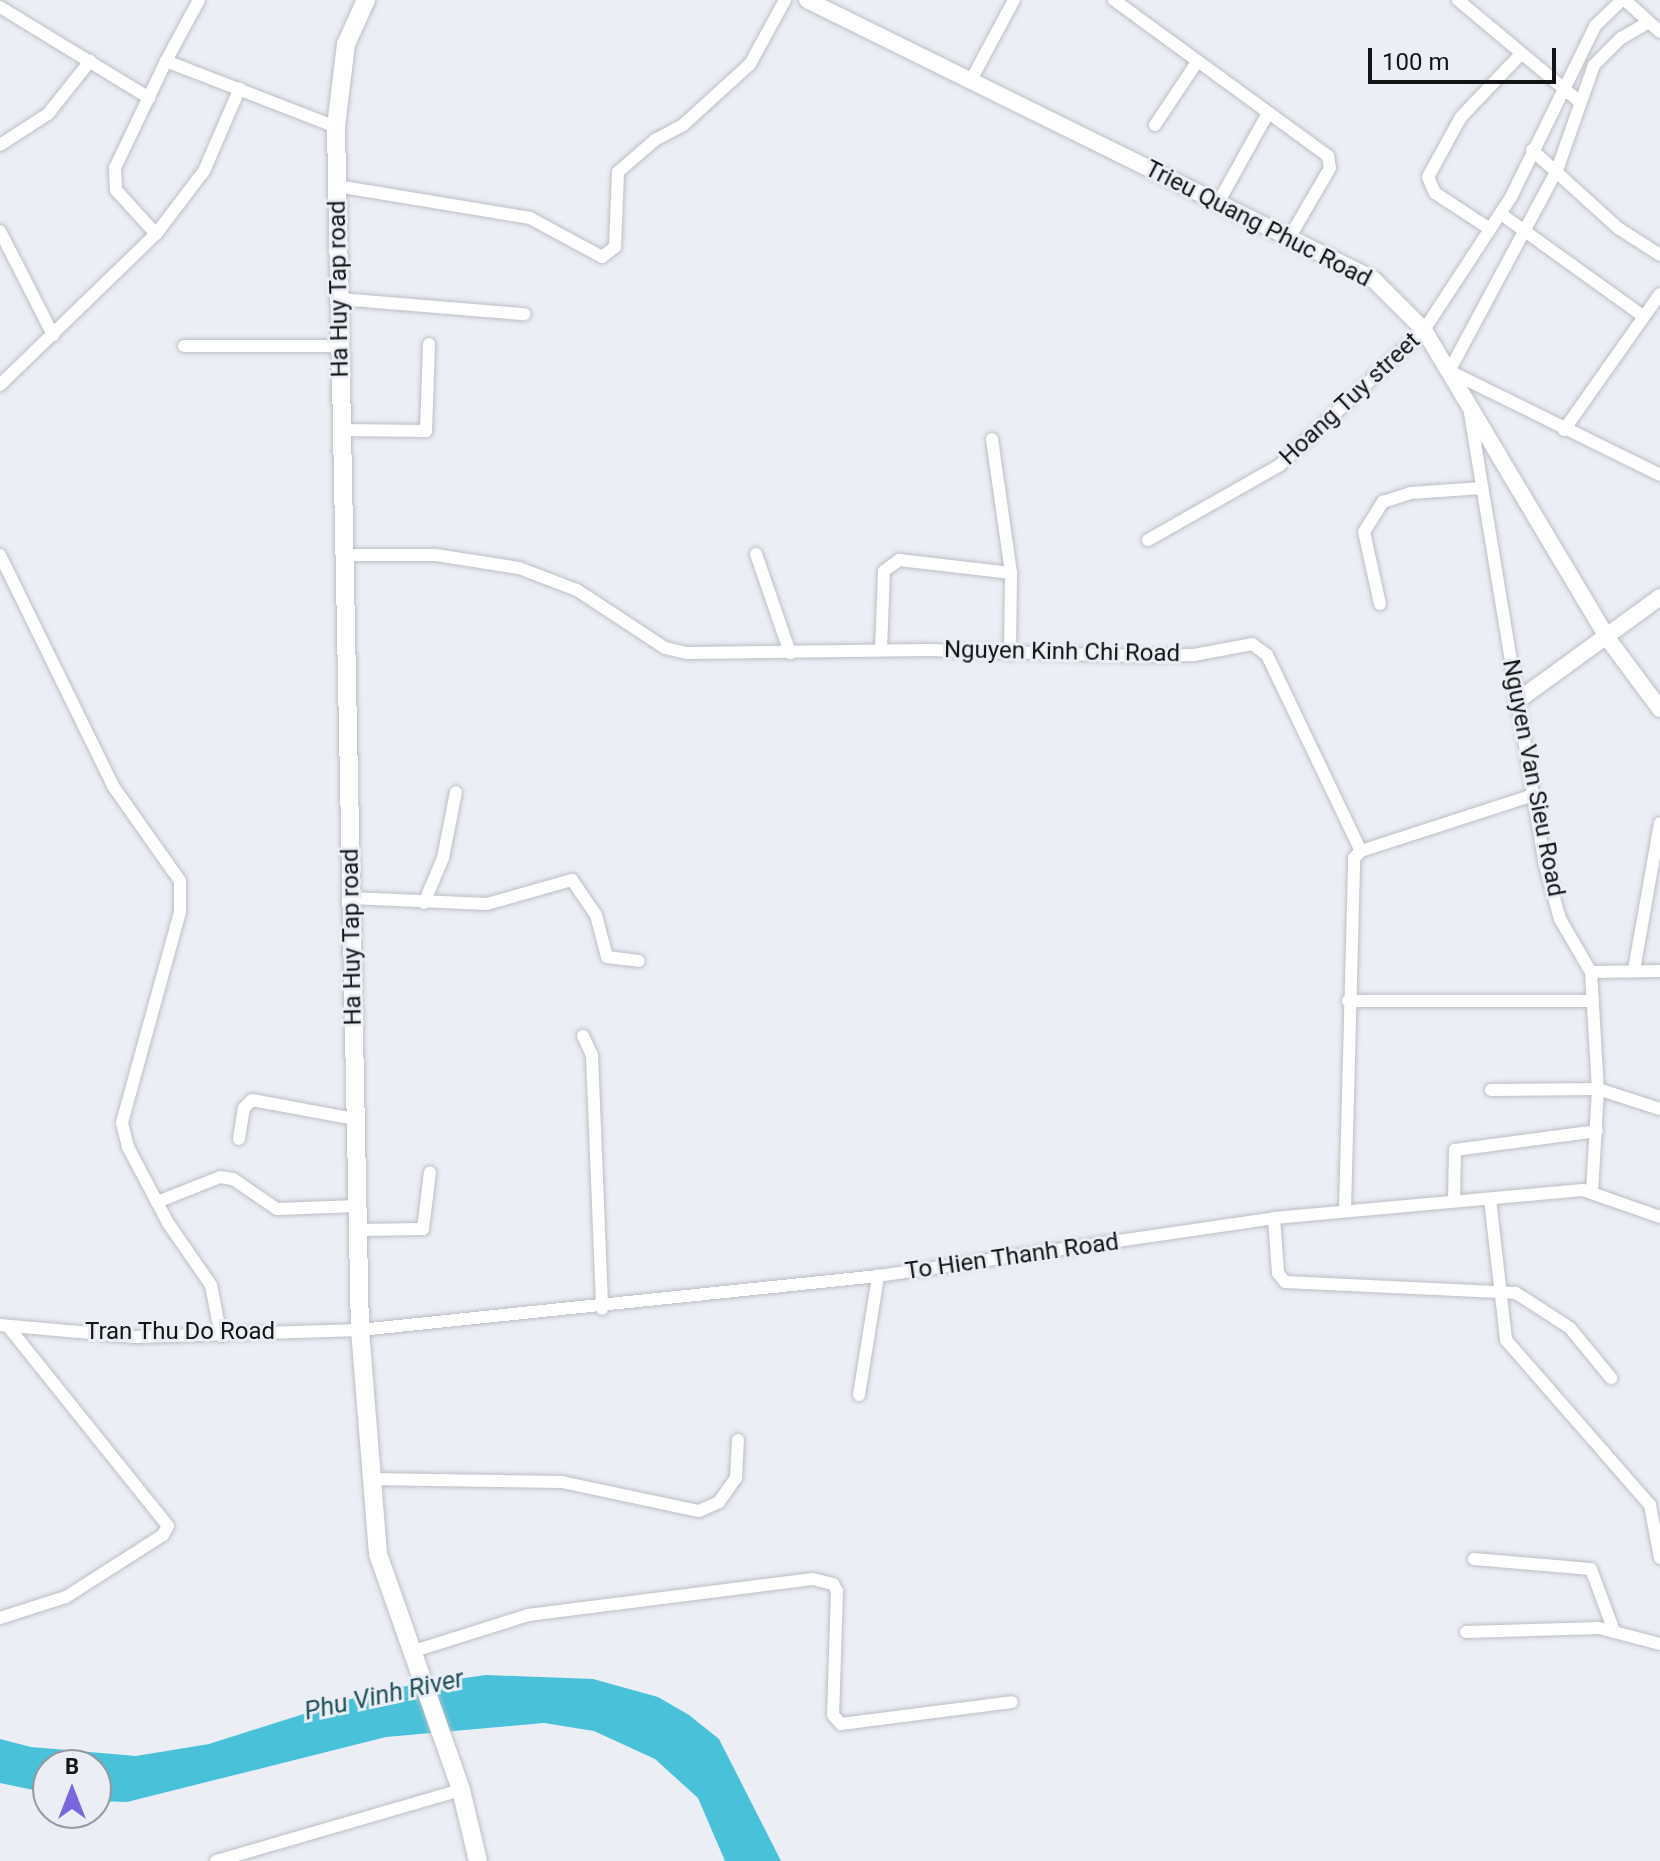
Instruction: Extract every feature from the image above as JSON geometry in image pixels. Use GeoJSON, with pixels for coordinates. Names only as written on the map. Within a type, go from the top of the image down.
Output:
{"type":"FeatureCollection","features":[{"type":"Feature","properties":{"kind":"main road","name":"Ha Huy Tap road"},"geometry":{"type":"LineString","coordinates":[[366,0],[346,44],[336,127],[360,1330],[369,1479],[378,1554],[461,1790],[478,1861]]}},
{"type":"Feature","properties":{"kind":"street"},"geometry":{"type":"LineString","coordinates":[[156,234],[116,190],[115,168],[199,0]]}},
{"type":"Feature","properties":{"kind":"street"},"geometry":{"type":"LineString","coordinates":[[337,186],[530,218],[602,257],[613,250],[617,237],[618,172],[655,140],[683,125],[750,64],[785,0]]}},
{"type":"Feature","properties":{"kind":"street","name":"Trieu Quang Phuc Road"},"geometry":{"type":"LineString","coordinates":[[807,0],[1288,240],[1373,279],[1424,330],[1608,639],[1660,709]]}},
{"type":"Feature","properties":{"kind":"street"},"geometry":{"type":"LineString","coordinates":[[970,82],[1014,0]]}},
{"type":"Feature","properties":{"kind":"street"},"geometry":{"type":"LineString","coordinates":[[1114,0],[1330,162],[1288,240]]}},
{"type":"Feature","properties":{"kind":"street"},"geometry":{"type":"LineString","coordinates":[[1458,0],[1560,90],[1579,101]]}},
{"type":"Feature","properties":{"kind":"street"},"geometry":{"type":"LineString","coordinates":[[1624,0],[1660,32]]}},
{"type":"Feature","properties":{"kind":"street","name":"Hoang Tuy street"},"geometry":{"type":"LineString","coordinates":[[1148,540],[1280,465],[1424,330],[1501,214],[1560,90],[1595,26],[1624,0]]}},
{"type":"Feature","properties":{"kind":"street"},"geometry":{"type":"LineString","coordinates":[[0,7],[149,98]]}},
{"type":"Feature","properties":{"kind":"street"},"geometry":{"type":"LineString","coordinates":[[1649,22],[1621,38],[1594,65],[1557,170],[1449,371],[1564,430],[1658,471]]}},
{"type":"Feature","properties":{"kind":"street"},"geometry":{"type":"LineString","coordinates":[[1490,229],[1435,193],[1428,177],[1461,117],[1520,55]]}},
{"type":"Feature","properties":{"kind":"street"},"geometry":{"type":"LineString","coordinates":[[0,145],[48,114],[90,61]]}},
{"type":"Feature","properties":{"kind":"street"},"geometry":{"type":"LineString","coordinates":[[166,61],[336,127]]}},
{"type":"Feature","properties":{"kind":"street"},"geometry":{"type":"LineString","coordinates":[[1155,125],[1197,62]]}},
{"type":"Feature","properties":{"kind":"street"},"geometry":{"type":"LineString","coordinates":[[0,385],[156,234],[204,171],[240,88]]}},
{"type":"Feature","properties":{"kind":"street"},"geometry":{"type":"LineString","coordinates":[[1218,203],[1268,113]]}},
{"type":"Feature","properties":{"kind":"street"},"geometry":{"type":"LineString","coordinates":[[1532,150],[1618,228],[1660,255]]}},
{"type":"Feature","properties":{"kind":"street"},"geometry":{"type":"LineString","coordinates":[[1501,214],[1643,316]]}},
{"type":"Feature","properties":{"kind":"street"},"geometry":{"type":"LineString","coordinates":[[0,231],[53,335]]}},
{"type":"Feature","properties":{"kind":"street"},"geometry":{"type":"LineString","coordinates":[[1564,430],[1660,294]]}},
{"type":"Feature","properties":{"kind":"street"},"geometry":{"type":"LineString","coordinates":[[340,299],[524,314]]}},
{"type":"Feature","properties":{"kind":"street"},"geometry":{"type":"LineString","coordinates":[[342,430],[426,431],[429,344]]}},
{"type":"Feature","properties":{"kind":"street"},"geometry":{"type":"LineString","coordinates":[[184,346],[340,346]]}},
{"type":"Feature","properties":{"kind":"street","name":"Nguyen Van Sieu Road"},"geometry":{"type":"LineString","coordinates":[[1469,406],[1533,795],[1560,919],[1591,972],[1598,1089],[1592,1193]]}},
{"type":"Feature","properties":{"kind":"street"},"geometry":{"type":"LineString","coordinates":[[992,439],[1011,573],[1010,654]]}},
{"type":"Feature","properties":{"kind":"street"},"geometry":{"type":"LineString","coordinates":[[1380,604],[1364,532],[1383,502],[1410,493],[1482,488]]}},
{"type":"Feature","properties":{"kind":"street"},"geometry":{"type":"LineString","coordinates":[[756,554],[790,653]]}},
{"type":"Feature","properties":{"kind":"street"},"geometry":{"type":"LineString","coordinates":[[0,555],[113,786],[180,881],[180,912],[123,1114],[128,1147],[157,1202],[211,1285],[221,1336]]}},
{"type":"Feature","properties":{"kind":"street","name":"Nguyen Kinh Chi Road"},"geometry":{"type":"LineString","coordinates":[[343,555],[436,555],[495,563],[577,590],[675,651],[790,653],[881,650],[1153,656],[1261,648],[1361,851]]}},
{"type":"Feature","properties":{"kind":"street"},"geometry":{"type":"LineString","coordinates":[[881,650],[883,577],[893,562],[942,561],[1011,573]]}},
{"type":"Feature","properties":{"kind":"street"},"geometry":{"type":"LineString","coordinates":[[1517,701],[1608,639],[1660,597]]}},
{"type":"Feature","properties":{"kind":"street"},"geometry":{"type":"LineString","coordinates":[[424,903],[443,858],[456,792]]}},
{"type":"Feature","properties":{"kind":"street"},"geometry":{"type":"LineString","coordinates":[[1345,1210],[1351,864],[1361,851],[1533,795]]}},
{"type":"Feature","properties":{"kind":"street"},"geometry":{"type":"LineString","coordinates":[[1634,970],[1660,823]]}},
{"type":"Feature","properties":{"kind":"street"},"geometry":{"type":"LineString","coordinates":[[351,898],[424,903],[498,902],[572,880],[596,915],[607,957],[639,961]]}},
{"type":"Feature","properties":{"kind":"street"},"geometry":{"type":"LineString","coordinates":[[1591,972],[1660,971]]}},
{"type":"Feature","properties":{"kind":"street"},"geometry":{"type":"LineString","coordinates":[[1348,1001],[1593,1001]]}},
{"type":"Feature","properties":{"kind":"street"},"geometry":{"type":"LineString","coordinates":[[583,1036],[592,1055],[602,1309]]}},
{"type":"Feature","properties":{"kind":"street"},"geometry":{"type":"LineString","coordinates":[[1491,1090],[1598,1089],[1660,1109]]}},
{"type":"Feature","properties":{"kind":"street"},"geometry":{"type":"LineString","coordinates":[[239,1139],[244,1108],[252,1100],[355,1119]]}},
{"type":"Feature","properties":{"kind":"street"},"geometry":{"type":"LineString","coordinates":[[1454,1201],[1455,1150],[1597,1131]]}},
{"type":"Feature","properties":{"kind":"street"},"geometry":{"type":"LineString","coordinates":[[358,1230],[423,1229],[430,1172]]}},
{"type":"Feature","properties":{"kind":"street"},"geometry":{"type":"LineString","coordinates":[[157,1202],[220,1177],[233,1179],[277,1209],[357,1206]]}},
{"type":"Feature","properties":{"kind":"street","name":"To Hien Thanh Road"},"geometry":{"type":"LineString","coordinates":[[360,1330],[602,1309],[878,1276],[1345,1210],[1592,1193],[1660,1217]]}},
{"type":"Feature","properties":{"kind":"street"},"geometry":{"type":"LineString","coordinates":[[1490,1199],[1497,1288],[1510,1347],[1650,1505],[1660,1558]]}},
{"type":"Feature","properties":{"kind":"street"},"geometry":{"type":"LineString","coordinates":[[1274,1218],[1278,1273],[1285,1282],[1497,1288],[1535,1303],[1570,1328],[1611,1378]]}},
{"type":"Feature","properties":{"kind":"street"},"geometry":{"type":"LineString","coordinates":[[859,1395],[878,1276]]}},
{"type":"Feature","properties":{"kind":"street"},"geometry":{"type":"LineString","coordinates":[[0,1618],[66,1597],[163,1535],[168,1526],[4,1326]]}},
{"type":"Feature","properties":{"kind":"street","name":"Tran Thu Do Road"},"geometry":{"type":"LineString","coordinates":[[4,1326],[135,1337],[360,1330]]}},
{"type":"Feature","properties":{"kind":"street"},"geometry":{"type":"LineString","coordinates":[[369,1479],[562,1482],[699,1511],[719,1502],[736,1478],[738,1440]]}},
{"type":"Feature","properties":{"kind":"street"},"geometry":{"type":"LineString","coordinates":[[1474,1559],[1591,1569],[1614,1631]]}},
{"type":"Feature","properties":{"kind":"street"},"geometry":{"type":"LineString","coordinates":[[411,1652],[528,1615],[813,1579],[833,1584],[837,1591],[833,1715],[841,1724],[1012,1702]]}},
{"type":"Feature","properties":{"kind":"street"},"geometry":{"type":"LineString","coordinates":[[1466,1632],[1554,1627],[1614,1631],[1660,1644]]}},
{"type":"Feature","properties":{"kind":"street"},"geometry":{"type":"LineString","coordinates":[[216,1861],[461,1790]]}},
{"type":"Feature","properties":{"kind":"water","name":"Phu Vinh River"},"geometry":{"type":"Polygon","coordinates":[[[486,1675],[593,1679],[658,1697],[689,1715],[719,1739],[781,1861],[725,1861],[698,1798],[655,1759],[594,1731],[544,1723],[386,1737],[127,1802],[112,1802],[112,1754],[136,1756],[209,1744],[379,1690],[486,1675]]]}},
{"type":"Feature","properties":{"kind":"water"},"geometry":{"type":"Polygon","coordinates":[[[0,1739],[54,1749],[32,1749],[32,1790],[0,1783],[0,1739]]]}}]}
